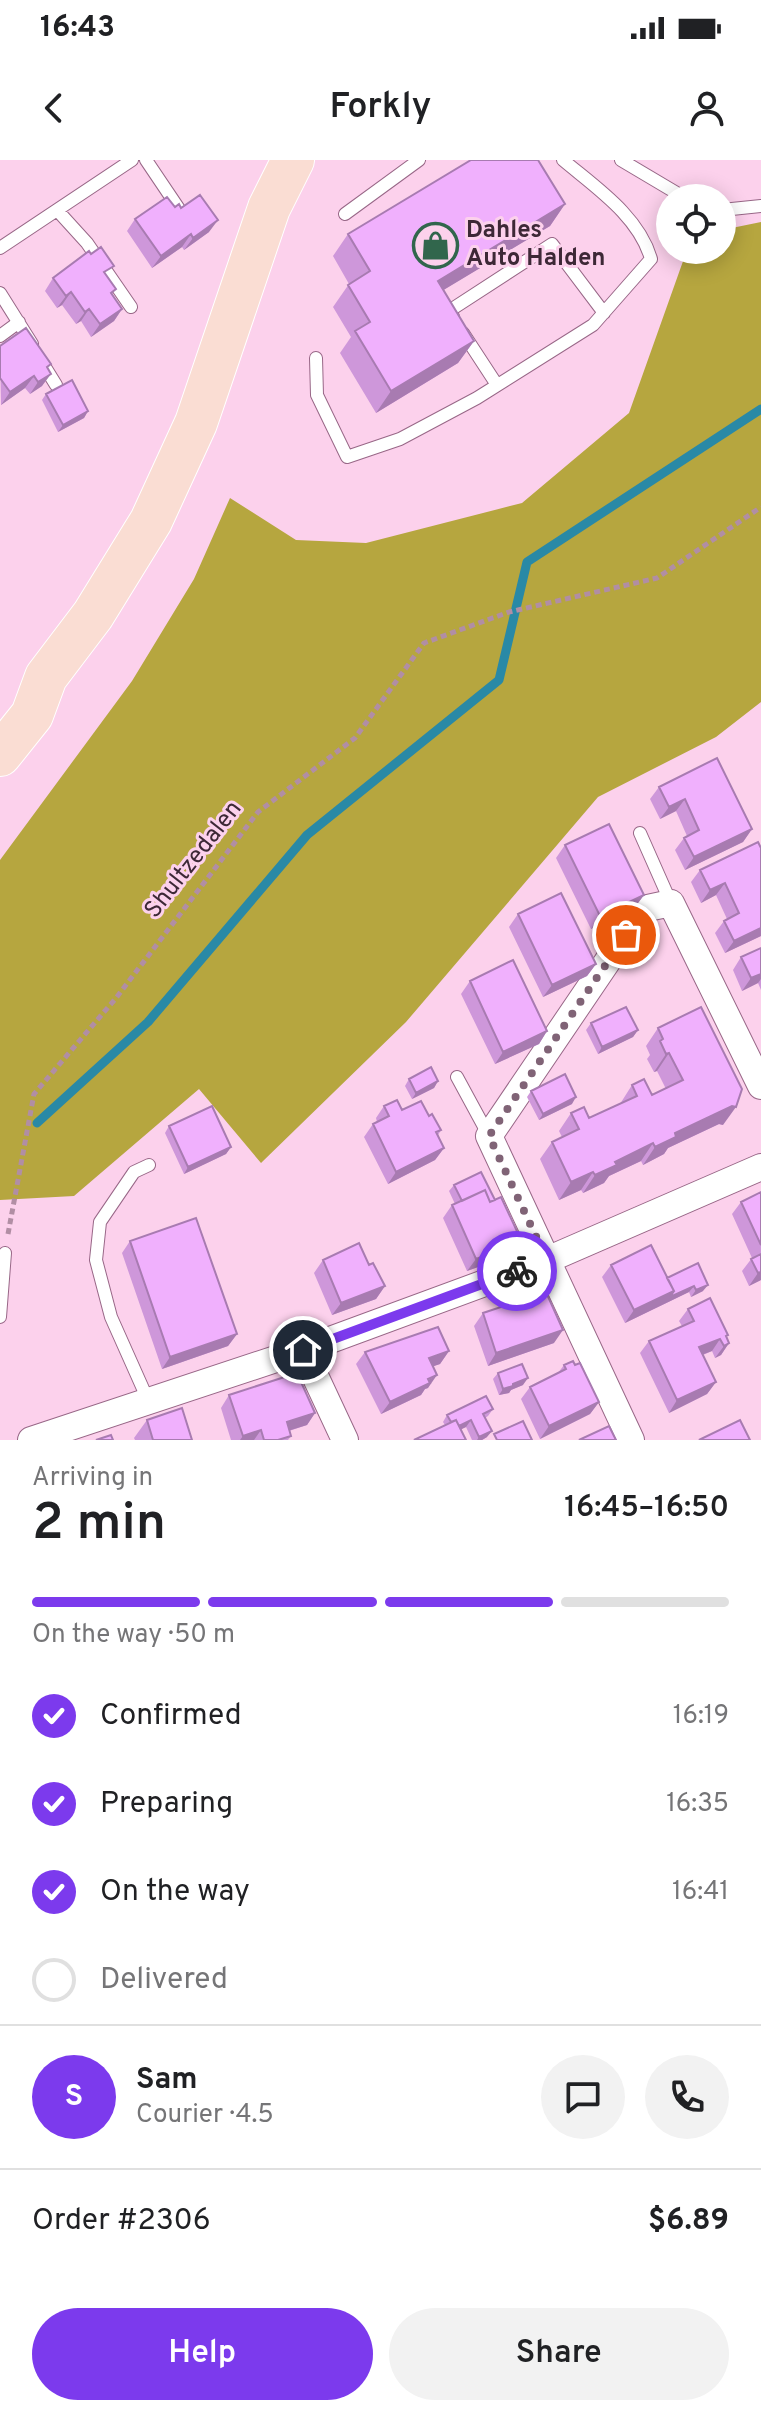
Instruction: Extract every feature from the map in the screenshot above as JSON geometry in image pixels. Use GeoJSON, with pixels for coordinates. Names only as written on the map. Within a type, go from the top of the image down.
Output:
{"type":"FeatureCollection","features":[{"type":"Feature","properties":{"kind":"main road"},"geometry":{"type":"LineString","coordinates":[[0,755],[32,715],[46,677],[93,615],[151,521],[196,423],[269,208],[293,160]]}},
{"type":"Feature","properties":{"kind":"main road"},"geometry":{"type":"LineString","coordinates":[[0,711],[13,696],[46,677]]}},
{"type":"Feature","properties":{"kind":"street"},"geometry":{"type":"LineString","coordinates":[[631,1440],[489,1136],[643,909],[671,903],[761,1086]]}},
{"type":"Feature","properties":{"kind":"street"},"geometry":{"type":"LineString","coordinates":[[31,1440],[303,1350],[547,1260],[761,1167]]}},
{"type":"Feature","properties":{"kind":"street"},"geometry":{"type":"LineString","coordinates":[[303,1350],[345,1440]]}},
{"type":"Feature","properties":{"kind":"lane"},"geometry":{"type":"LineString","coordinates":[[0,248],[132,160]]}},
{"type":"Feature","properties":{"kind":"lane"},"geometry":{"type":"LineString","coordinates":[[146,160],[179,209]]}},
{"type":"Feature","properties":{"kind":"lane"},"geometry":{"type":"LineString","coordinates":[[345,214],[419,160]]}},
{"type":"Feature","properties":{"kind":"lane"},"geometry":{"type":"LineString","coordinates":[[316,358],[317,395],[347,457],[400,439],[497,385],[593,325],[651,259],[646,242],[617,206],[563,160]]}},
{"type":"Feature","properties":{"kind":"lane"},"geometry":{"type":"LineString","coordinates":[[621,160],[661,184]]}},
{"type":"Feature","properties":{"kind":"lane"},"geometry":{"type":"LineString","coordinates":[[736,209],[761,206]]}},
{"type":"Feature","properties":{"kind":"lane"},"geometry":{"type":"LineString","coordinates":[[57,210],[87,243],[131,307]]}},
{"type":"Feature","properties":{"kind":"lane"},"geometry":{"type":"LineString","coordinates":[[497,385],[449,311],[552,244],[604,313]]}},
{"type":"Feature","properties":{"kind":"lane"},"geometry":{"type":"LineString","coordinates":[[0,293],[56,385]]}},
{"type":"Feature","properties":{"kind":"lane"},"geometry":{"type":"LineString","coordinates":[[0,336],[19,322]]}},
{"type":"Feature","properties":{"kind":"lane"},"geometry":{"type":"LineString","coordinates":[[640,833],[671,903]]}},
{"type":"Feature","properties":{"kind":"lane"},"geometry":{"type":"LineString","coordinates":[[457,1077],[489,1136]]}},
{"type":"Feature","properties":{"kind":"lane"},"geometry":{"type":"LineString","coordinates":[[148,1400],[111,1317],[96,1260],[100,1222],[134,1172],[149,1165]]}},
{"type":"Feature","properties":{"kind":"lane"},"geometry":{"type":"LineString","coordinates":[[0,1317],[5,1253]]}},
{"type":"Feature","properties":{"kind":"path","name":"Shultzedalen"},"geometry":{"type":"LineString","coordinates":[[5,1253],[34,1094],[116,998],[258,812],[355,738],[424,643],[509,612],[657,578],[761,507]]}},
{"type":"Feature","properties":{"kind":"shaded area"},"geometry":{"type":"Polygon","coordinates":[[[761,222],[761,702],[716,737],[598,797],[406,1022],[261,1163],[199,1089],[74,1196],[0,1200],[0,860],[132,681],[194,579],[230,498],[296,540],[366,543],[522,503],[629,413],[682,264],[736,264],[736,227],[761,222]]]}},
{"type":"Feature","properties":{"kind":"building"},"geometry":{"type":"Polygon","coordinates":[[[471,160],[538,160],[565,204],[438,281],[474,341],[391,391],[355,331],[370,322],[348,285],[370,271],[348,234],[471,160]]]}},
{"type":"Feature","properties":{"kind":"building"},"geometry":{"type":"Polygon","coordinates":[[[200,195],[218,220],[193,238],[191,234],[161,256],[135,219],[167,197],[175,207],[179,204],[181,208],[200,195]]]}},
{"type":"Feature","properties":{"kind":"building"},"geometry":{"type":"Polygon","coordinates":[[[101,247],[114,266],[104,272],[116,289],[111,293],[122,309],[100,324],[89,309],[85,312],[71,292],[66,296],[53,278],[89,251],[91,254],[101,247]]]}},
{"type":"Feature","properties":{"kind":"building"},"geometry":{"type":"Polygon","coordinates":[[[26,328],[51,364],[47,367],[51,374],[38,382],[34,376],[10,392],[0,378],[0,346],[26,328]]]}},
{"type":"Feature","properties":{"kind":"building"},"geometry":{"type":"Polygon","coordinates":[[[72,380],[88,411],[63,425],[46,394],[72,380]]]}},
{"type":"Feature","properties":{"kind":"building"},"geometry":{"type":"Polygon","coordinates":[[[717,758],[752,829],[694,857],[684,838],[699,830],[685,799],[669,807],[659,787],[717,758]]]}},
{"type":"Feature","properties":{"kind":"building"},"geometry":{"type":"Polygon","coordinates":[[[609,824],[644,895],[600,916],[565,845],[609,824]]]}},
{"type":"Feature","properties":{"kind":"building"},"geometry":{"type":"Polygon","coordinates":[[[758,842],[761,848],[761,928],[734,941],[724,921],[739,913],[725,883],[710,890],[700,870],[758,842]]]}},
{"type":"Feature","properties":{"kind":"building"},"geometry":{"type":"Polygon","coordinates":[[[561,893],[596,964],[552,985],[518,914],[561,893]]]}},
{"type":"Feature","properties":{"kind":"building"},"geometry":{"type":"Polygon","coordinates":[[[761,948],[761,974],[751,978],[741,957],[761,948]]]}},
{"type":"Feature","properties":{"kind":"building"},"geometry":{"type":"Polygon","coordinates":[[[513,960],[547,1031],[503,1052],[470,981],[513,960]]]}},
{"type":"Feature","properties":{"kind":"building"},"geometry":{"type":"Polygon","coordinates":[[[626,1007],[638,1030],[602,1047],[591,1023],[626,1007]]]}},
{"type":"Feature","properties":{"kind":"building"},"geometry":{"type":"Polygon","coordinates":[[[701,1007],[742,1089],[736,1107],[732,1106],[675,1133],[676,1137],[655,1147],[653,1143],[595,1175],[593,1172],[571,1182],[552,1142],[579,1129],[571,1113],[584,1107],[589,1118],[637,1096],[632,1085],[644,1079],[652,1095],[683,1080],[669,1053],[666,1054],[658,1028],[701,1007]]]}},
{"type":"Feature","properties":{"kind":"building"},"geometry":{"type":"Polygon","coordinates":[[[431,1067],[438,1081],[416,1093],[409,1079],[431,1067]]]}},
{"type":"Feature","properties":{"kind":"building"},"geometry":{"type":"Polygon","coordinates":[[[565,1074],[576,1097],[543,1114],[531,1091],[565,1074]]]}},
{"type":"Feature","properties":{"kind":"building"},"geometry":{"type":"Polygon","coordinates":[[[397,1100],[402,1110],[421,1101],[441,1130],[436,1132],[444,1148],[396,1172],[373,1124],[389,1116],[384,1106],[397,1100]]]}},
{"type":"Feature","properties":{"kind":"building"},"geometry":{"type":"Polygon","coordinates":[[[212,1106],[231,1147],[188,1167],[169,1126],[212,1106]]]}},
{"type":"Feature","properties":{"kind":"building"},"geometry":{"type":"Polygon","coordinates":[[[481,1172],[495,1200],[490,1202],[485,1190],[462,1201],[454,1185],[481,1172]]]}},
{"type":"Feature","properties":{"kind":"building"},"geometry":{"type":"Polygon","coordinates":[[[485,1190],[490,1202],[501,1197],[522,1242],[476,1259],[452,1205],[485,1190]]]}},
{"type":"Feature","properties":{"kind":"building"},"geometry":{"type":"Polygon","coordinates":[[[761,1192],[761,1245],[741,1202],[761,1192]]]}},
{"type":"Feature","properties":{"kind":"building"},"geometry":{"type":"Polygon","coordinates":[[[196,1218],[237,1334],[170,1357],[130,1241],[196,1218]]]}},
{"type":"Feature","properties":{"kind":"building"},"geometry":{"type":"Polygon","coordinates":[[[359,1243],[369,1265],[373,1263],[385,1286],[341,1303],[323,1260],[359,1243]]]}},
{"type":"Feature","properties":{"kind":"building"},"geometry":{"type":"Polygon","coordinates":[[[651,1245],[674,1291],[634,1310],[611,1265],[651,1245]]]}},
{"type":"Feature","properties":{"kind":"building"},"geometry":{"type":"Polygon","coordinates":[[[761,1254],[761,1272],[758,1273],[751,1259],[761,1254]]]}},
{"type":"Feature","properties":{"kind":"building"},"geometry":{"type":"Polygon","coordinates":[[[698,1263],[708,1285],[696,1290],[694,1286],[670,1297],[674,1291],[667,1278],[698,1263]]]}},
{"type":"Feature","properties":{"kind":"building"},"geometry":{"type":"Polygon","coordinates":[[[546,1292],[563,1330],[496,1353],[483,1313],[546,1292]]]}},
{"type":"Feature","properties":{"kind":"building"},"geometry":{"type":"Polygon","coordinates":[[[710,1298],[729,1343],[724,1346],[720,1339],[699,1347],[716,1382],[677,1400],[649,1341],[694,1321],[688,1309],[710,1298]]]}},
{"type":"Feature","properties":{"kind":"building"},"geometry":{"type":"Polygon","coordinates":[[[438,1327],[449,1351],[429,1358],[437,1375],[428,1379],[430,1383],[390,1402],[365,1352],[438,1327]]]}},
{"type":"Feature","properties":{"kind":"building"},"geometry":{"type":"Polygon","coordinates":[[[573,1361],[575,1365],[580,1363],[599,1402],[549,1426],[530,1387],[566,1369],[564,1365],[573,1361]]]}},
{"type":"Feature","properties":{"kind":"building"},"geometry":{"type":"Polygon","coordinates":[[[522,1364],[528,1378],[503,1389],[498,1373],[522,1364]]]}},
{"type":"Feature","properties":{"kind":"building"},"geometry":{"type":"Polygon","coordinates":[[[297,1373],[315,1413],[287,1422],[291,1436],[264,1440],[261,1430],[243,1436],[229,1395],[297,1373]]]}},
{"type":"Feature","properties":{"kind":"building"},"geometry":{"type":"Polygon","coordinates":[[[486,1396],[493,1409],[483,1414],[492,1431],[479,1437],[471,1420],[459,1426],[456,1420],[451,1422],[447,1415],[486,1396]]]}},
{"type":"Feature","properties":{"kind":"building"},"geometry":{"type":"Polygon","coordinates":[[[182,1408],[192,1440],[153,1440],[147,1420],[182,1408]]]}},
{"type":"Feature","properties":{"kind":"building"},"geometry":{"type":"Polygon","coordinates":[[[456,1420],[466,1440],[414,1440],[456,1420]]]}},
{"type":"Feature","properties":{"kind":"building"},"geometry":{"type":"Polygon","coordinates":[[[740,1420],[750,1440],[699,1440],[740,1420]]]}},
{"type":"Feature","properties":{"kind":"building"},"geometry":{"type":"Polygon","coordinates":[[[523,1421],[532,1440],[497,1440],[494,1434],[523,1421]]]}},
{"type":"Feature","properties":{"kind":"building"},"geometry":{"type":"Polygon","coordinates":[[[609,1426],[616,1440],[579,1440],[609,1426]]]}},
{"type":"Feature","properties":{"kind":"building"},"geometry":{"type":"Polygon","coordinates":[[[111,1435],[113,1440],[96,1440],[111,1435]]]}},
{"type":"Feature","properties":{"kind":"waterway"},"geometry":{"type":"LineString","coordinates":[[37,1123],[148,1022],[307,835],[499,680],[527,562],[761,409]]}},
{"type":"Feature","properties":{"kind":"way so far"},"geometry":{"type":"LineString","coordinates":[[517,1271],[547,1260],[489,1136],[626,935]]}},
{"type":"Feature","properties":{"kind":"place","name":"Dahles Auto Halden"},"geometry":{"type":"Point","coordinates":[435,245]}},
{"type":"Feature","properties":{"kind":"route"},"geometry":{"type":"LineString","coordinates":[[303,1350],[517,1271]]}}]}
